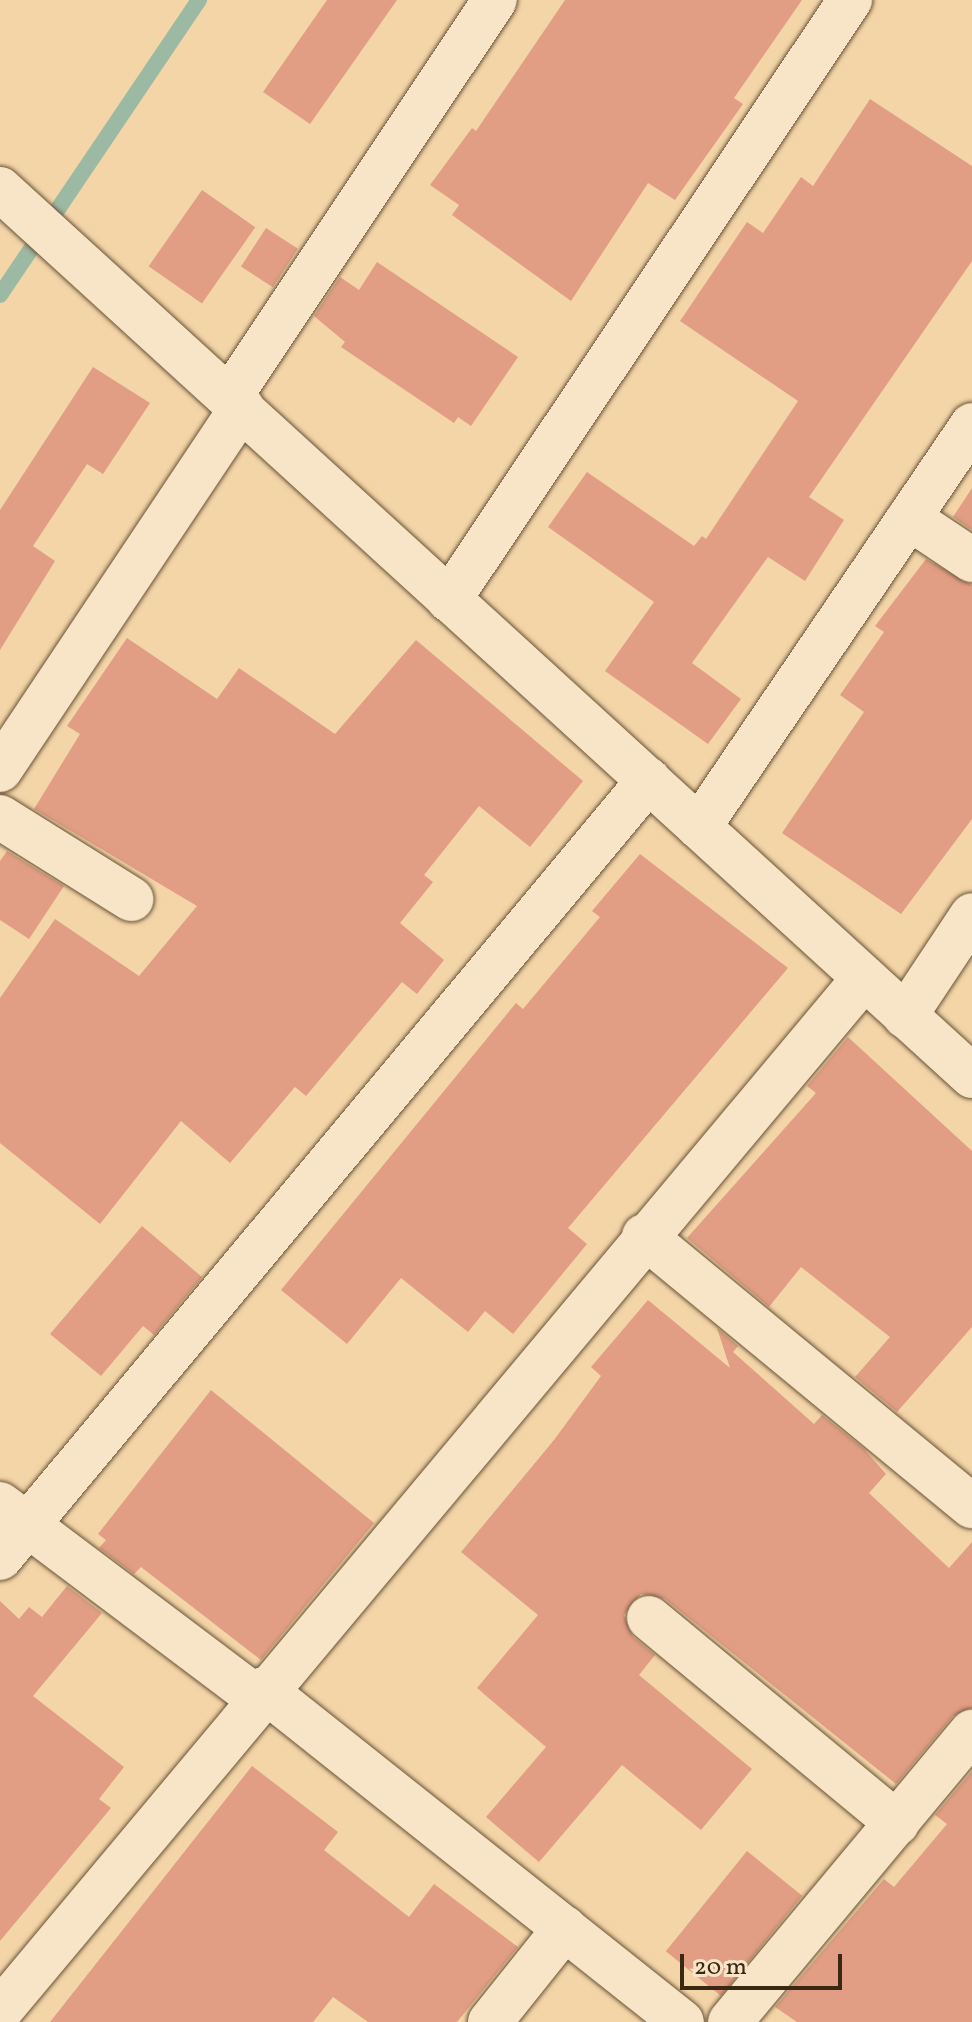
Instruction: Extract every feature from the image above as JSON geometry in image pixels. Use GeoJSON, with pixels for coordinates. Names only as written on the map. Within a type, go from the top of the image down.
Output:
{"type":"FeatureCollection","features":[{"type":"Feature","properties":{"kind":"street"},"geometry":{"type":"LineString","coordinates":[[0,770],[495,0]]}},
{"type":"Feature","properties":{"kind":"street"},"geometry":{"type":"LineString","coordinates":[[449,600],[850,0]]}},
{"type":"Feature","properties":{"kind":"street"},"geometry":{"type":"LineString","coordinates":[[0,189],[972,1076]]}},
{"type":"Feature","properties":{"kind":"street"},"geometry":{"type":"LineString","coordinates":[[699,827],[972,425]]}},
{"type":"Feature","properties":{"kind":"street"},"geometry":{"type":"LineString","coordinates":[[909,518],[972,560]]}},
{"type":"Feature","properties":{"kind":"street"},"geometry":{"type":"LineString","coordinates":[[649,780],[9,1529],[260,1694],[565,1928],[682,2022]]}},
{"type":"Feature","properties":{"kind":"street"},"geometry":{"type":"LineString","coordinates":[[0,817],[131,899]]}},
{"type":"Feature","properties":{"kind":"street"},"geometry":{"type":"LineString","coordinates":[[905,1016],[972,915]]}},
{"type":"Feature","properties":{"kind":"street"},"geometry":{"type":"LineString","coordinates":[[0,2011],[260,1694],[864,978]]}},
{"type":"Feature","properties":{"kind":"street"},"geometry":{"type":"LineString","coordinates":[[644,1236],[972,1506]]}},
{"type":"Feature","properties":{"kind":"street"},"geometry":{"type":"LineString","coordinates":[[649,1618],[897,1823]]}},
{"type":"Feature","properties":{"kind":"street"},"geometry":{"type":"LineString","coordinates":[[730,2022],[972,1732]]}},
{"type":"Feature","properties":{"kind":"street"},"geometry":{"type":"LineString","coordinates":[[490,2022],[565,1928]]}},
{"type":"Feature","properties":{"kind":"building"},"geometry":{"type":"Polygon","coordinates":[[[327,0],[397,0],[310,124],[263,92],[327,0]]]}},
{"type":"Feature","properties":{"kind":"building"},"geometry":{"type":"Polygon","coordinates":[[[565,0],[802,0],[734,98],[743,104],[675,200],[648,183],[571,301],[452,215],[459,205],[430,185],[472,128],[476,131],[565,0]]]}},
{"type":"Feature","properties":{"kind":"building"},"geometry":{"type":"Polygon","coordinates":[[[870,99],[972,166],[972,261],[809,497],[844,520],[805,581],[768,557],[692,663],[741,699],[708,744],[605,671],[654,602],[548,527],[587,472],[694,546],[702,536],[706,539],[798,401],[680,321],[747,222],[763,233],[801,177],[813,186],[870,99]]]}},
{"type":"Feature","properties":{"kind":"building"},"geometry":{"type":"Polygon","coordinates":[[[202,190],[255,227],[202,303],[149,266],[202,190]]]}},
{"type":"Feature","properties":{"kind":"building"},"geometry":{"type":"Polygon","coordinates":[[[266,228],[298,249],[273,287],[241,267],[266,228]]]}},
{"type":"Feature","properties":{"kind":"building"},"geometry":{"type":"Polygon","coordinates":[[[377,262],[518,357],[471,426],[458,417],[454,423],[341,347],[345,342],[314,316],[340,277],[359,290],[377,262]]]}},
{"type":"Feature","properties":{"kind":"building"},"geometry":{"type":"Polygon","coordinates":[[[93,367],[150,403],[103,474],[87,464],[33,546],[55,561],[0,650],[0,510],[93,367]]]}},
{"type":"Feature","properties":{"kind":"building"},"geometry":{"type":"Polygon","coordinates":[[[972,488],[972,530],[953,517],[972,488]]]}},
{"type":"Feature","properties":{"kind":"building"},"geometry":{"type":"Polygon","coordinates":[[[926,559],[972,585],[972,819],[901,914],[782,833],[864,712],[840,695],[884,632],[875,626],[926,559]]]}},
{"type":"Feature","properties":{"kind":"building"},"geometry":{"type":"Polygon","coordinates":[[[127,638],[217,699],[239,668],[335,734],[416,640],[583,781],[530,847],[479,806],[424,875],[433,882],[400,923],[444,960],[417,994],[402,982],[306,1096],[295,1087],[230,1163],[181,1121],[100,1224],[0,1143],[0,998],[55,919],[139,976],[197,906],[34,809],[80,734],[67,726],[127,638]]]}},
{"type":"Feature","properties":{"kind":"building"},"geometry":{"type":"Polygon","coordinates":[[[7,851],[64,886],[29,939],[0,920],[0,861],[7,851]]]}},
{"type":"Feature","properties":{"kind":"building"},"geometry":{"type":"Polygon","coordinates":[[[640,854],[788,968],[568,1228],[587,1244],[513,1334],[485,1311],[468,1332],[401,1278],[347,1344],[281,1290],[516,1003],[523,1009],[600,917],[592,911],[640,854]]]}},
{"type":"Feature","properties":{"kind":"building"},"geometry":{"type":"Polygon","coordinates":[[[848,1037],[972,1151],[972,1327],[897,1412],[855,1377],[890,1337],[801,1267],[769,1307],[687,1238],[816,1093],[807,1086],[848,1037]]]}},
{"type":"Feature","properties":{"kind":"building"},"geometry":{"type":"Polygon","coordinates":[[[142,1226],[202,1277],[154,1335],[143,1326],[101,1376],[50,1334],[142,1226]]]}},
{"type":"Feature","properties":{"kind":"building"},"geometry":{"type":"Polygon","coordinates":[[[648,1300],[730,1368],[717,1328],[738,1346],[733,1352],[814,1424],[822,1415],[864,1449],[886,1474],[869,1493],[949,1568],[972,1542],[972,1708],[953,1716],[896,1784],[665,1599],[641,1594],[624,1615],[633,1637],[655,1655],[639,1675],[752,1769],[701,1830],[622,1765],[539,1862],[486,1817],[546,1747],[477,1688],[538,1615],[461,1552],[554,1440],[601,1376],[591,1367],[648,1300]]]}},
{"type":"Feature","properties":{"kind":"building"},"geometry":{"type":"Polygon","coordinates":[[[211,1390],[374,1523],[261,1660],[141,1567],[134,1574],[99,1548],[106,1540],[98,1534],[211,1390]]]}},
{"type":"Feature","properties":{"kind":"building"},"geometry":{"type":"Polygon","coordinates":[[[67,1586],[102,1613],[33,1696],[124,1767],[99,1799],[111,1808],[0,1941],[0,1601],[19,1619],[29,1607],[42,1617],[67,1586]]]}},
{"type":"Feature","properties":{"kind":"building"},"geometry":{"type":"Polygon","coordinates":[[[252,1766],[338,1832],[324,1850],[409,1917],[434,1884],[518,1947],[457,2022],[368,2022],[333,1997],[313,2022],[50,2022],[252,1766]]]}},
{"type":"Feature","properties":{"kind":"building"},"geometry":{"type":"Polygon","coordinates":[[[972,1771],[972,2022],[797,2022],[775,2007],[884,1879],[894,1887],[947,1824],[935,1815],[972,1771]]]}},
{"type":"Feature","properties":{"kind":"building"},"geometry":{"type":"Polygon","coordinates":[[[747,1851],[802,1896],[721,1996],[666,1951],[747,1851]]]}},
{"type":"Feature","properties":{"kind":"waterway"},"geometry":{"type":"LineString","coordinates":[[0,295],[199,0]]}}]}
